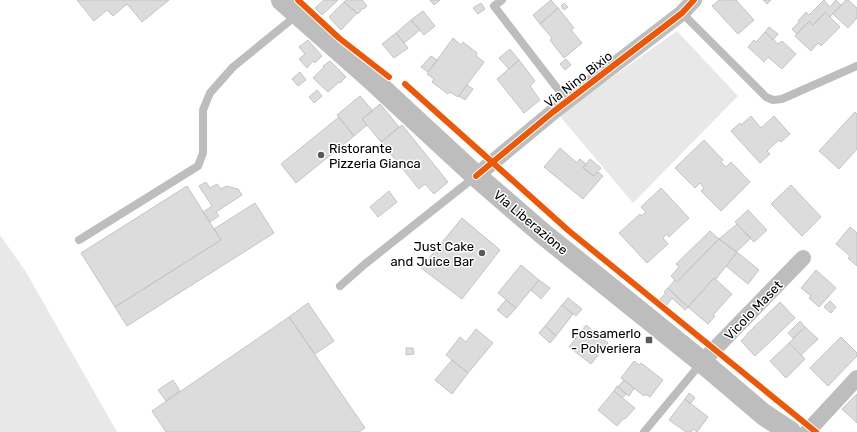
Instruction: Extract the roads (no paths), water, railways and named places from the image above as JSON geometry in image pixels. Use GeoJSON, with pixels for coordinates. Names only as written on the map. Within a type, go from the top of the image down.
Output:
{"type":"FeatureCollection","features":[{"type":"Feature","properties":{"kind":"main road","name":"Via Liberazione"},"geometry":{"type":"LineString","coordinates":[[289,7],[368,76],[476,176],[542,233],[764,414],[790,432]]}},
{"type":"Feature","properties":{"kind":"street","name":"Via Nino Bixio"},"geometry":{"type":"LineString","coordinates":[[476,176],[568,101],[682,13],[694,0]]}},
{"type":"Feature","properties":{"kind":"street","name":"Vicolo Maset"},"geometry":{"type":"LineString","coordinates":[[702,362],[803,258]]}},
{"type":"Feature","properties":{"kind":"street"},"geometry":{"type":"LineString","coordinates":[[807,432],[857,378]]}},
{"type":"Feature","properties":{"kind":"lane"},"geometry":{"type":"LineString","coordinates":[[502,0],[494,6],[568,101]]}},
{"type":"Feature","properties":{"kind":"lane"},"geometry":{"type":"LineString","coordinates":[[79,240],[198,166],[203,153],[203,110],[210,93],[289,7]]}},
{"type":"Feature","properties":{"kind":"lane"},"geometry":{"type":"LineString","coordinates":[[682,13],[766,98],[773,100],[782,98],[857,66]]}},
{"type":"Feature","properties":{"kind":"lane"},"geometry":{"type":"LineString","coordinates":[[340,286],[365,264],[476,176]]}},
{"type":"Feature","properties":{"kind":"lane"},"geometry":{"type":"LineString","coordinates":[[644,432],[702,362]]}},
{"type":"Feature","properties":{"kind":"place","name":"Ristorante Pizzeria Gianca"},"geometry":{"type":"Point","coordinates":[321,155]}},
{"type":"Feature","properties":{"kind":"place","name":"Just Cake and Juice Bar"},"geometry":{"type":"Point","coordinates":[482,253]}},
{"type":"Feature","properties":{"kind":"place","name":"Fossamerlo - Polveriera"},"geometry":{"type":"Point","coordinates":[649,340]}}]}
